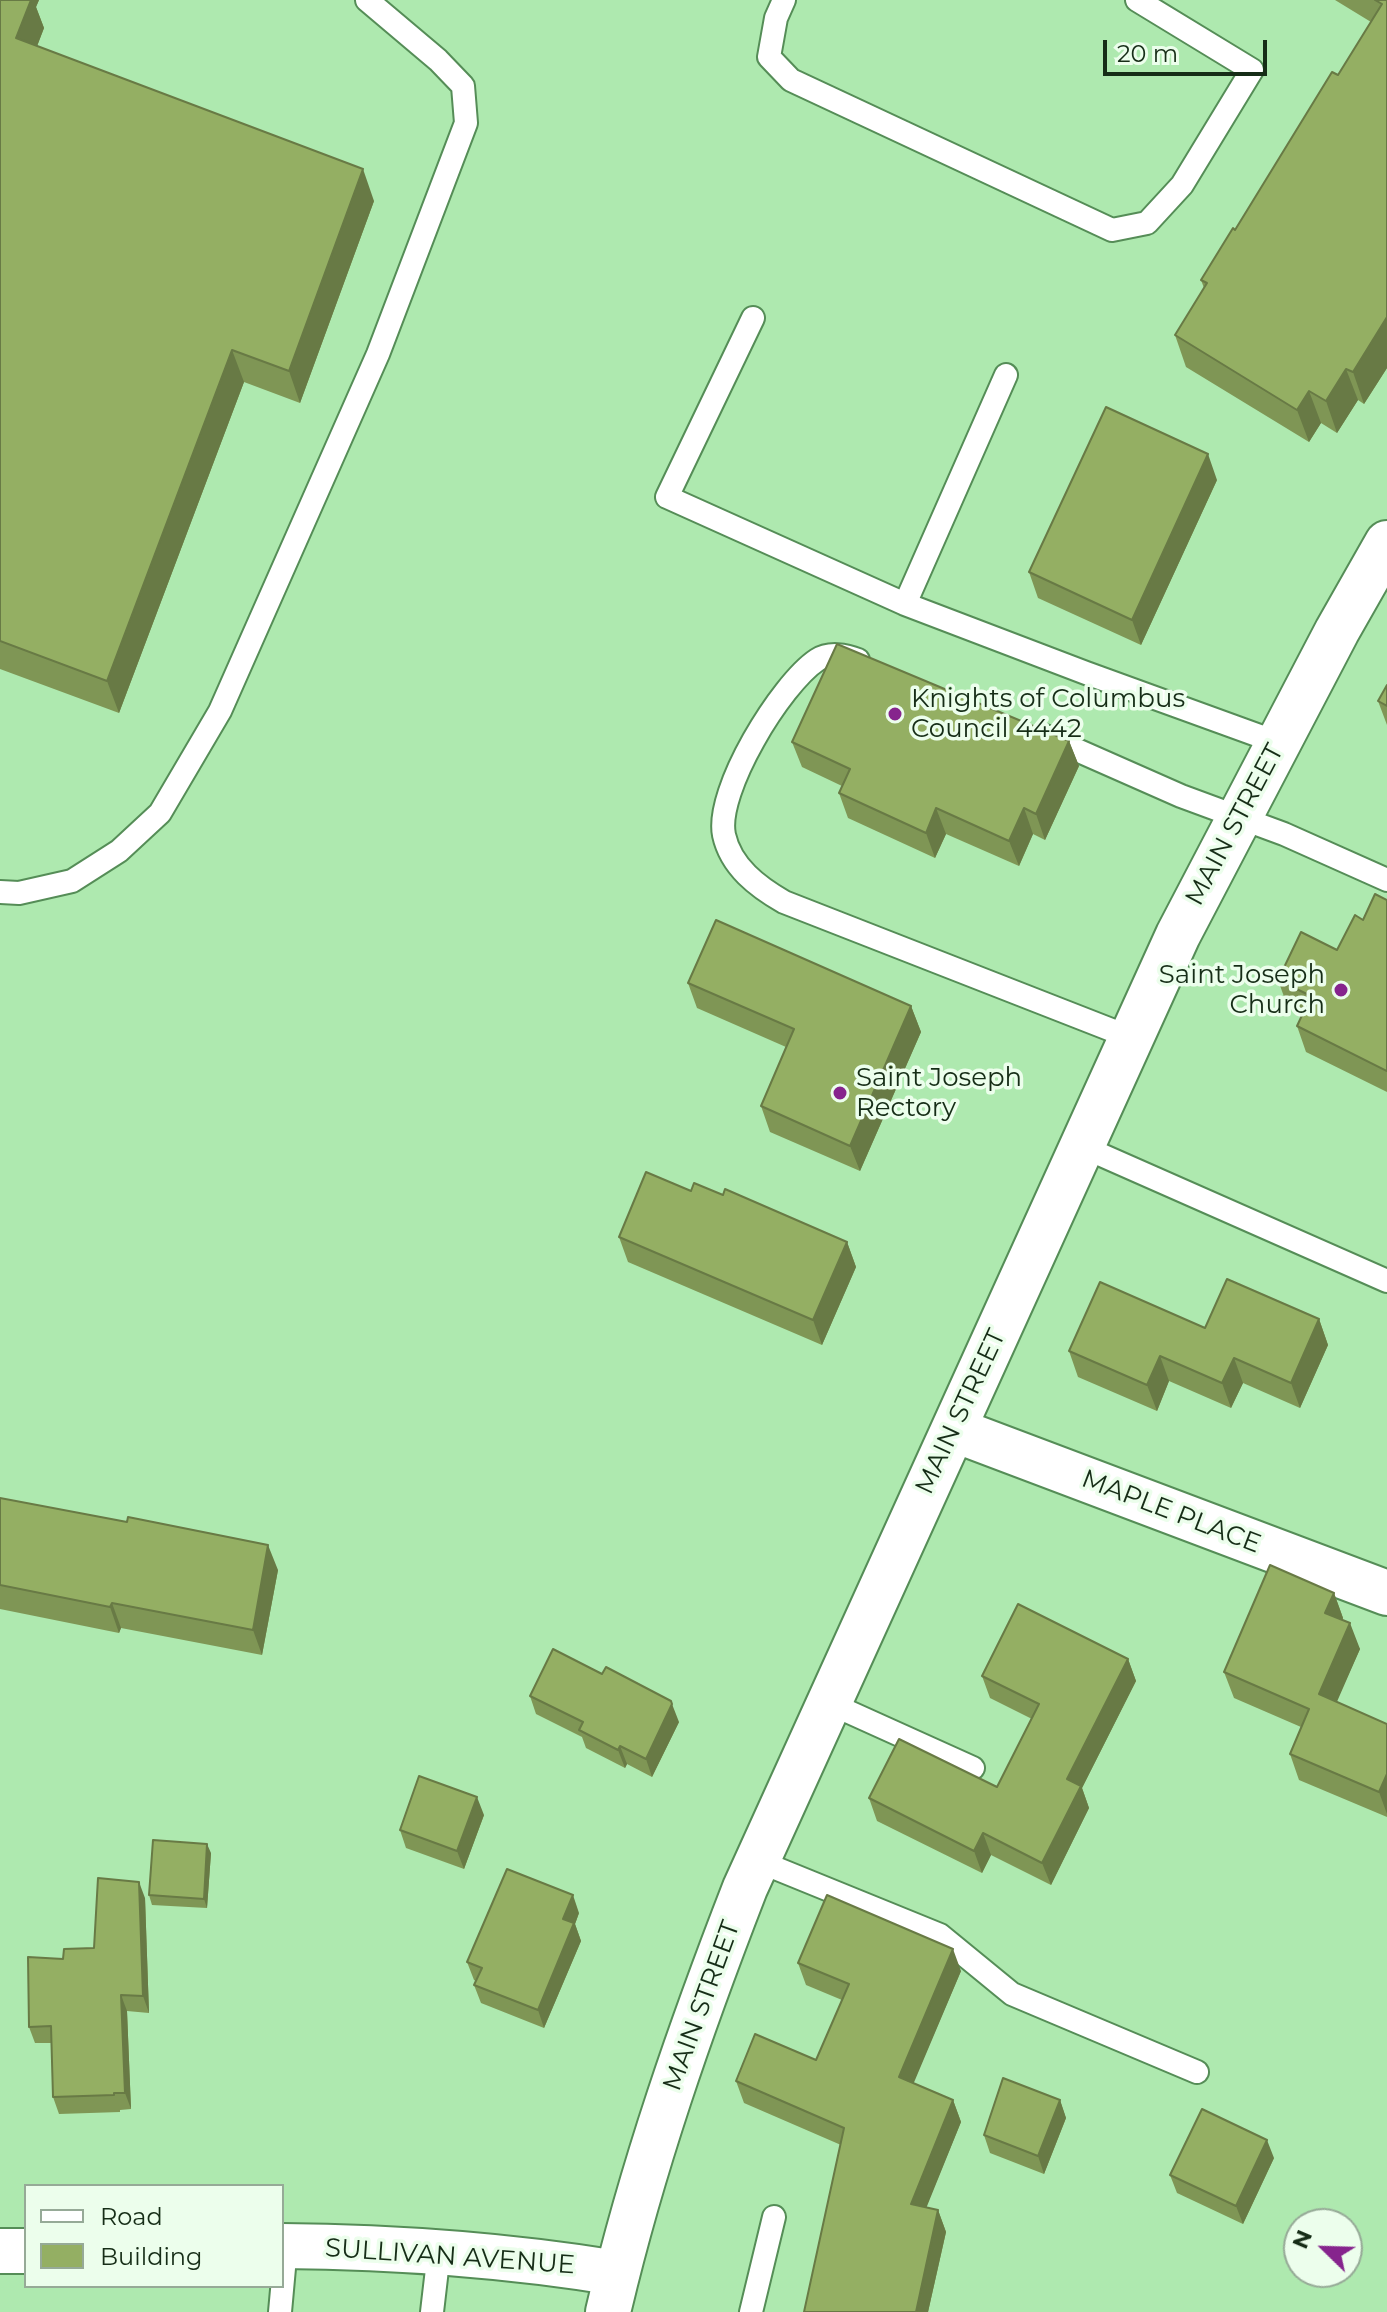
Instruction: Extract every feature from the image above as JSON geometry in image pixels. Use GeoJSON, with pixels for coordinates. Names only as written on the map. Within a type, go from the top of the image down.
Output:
{"type":"FeatureCollection","features":[{"type":"Feature","properties":{"kind":"main road","name":"MAIN STREET"},"geometry":{"type":"LineString","coordinates":[[613,2292],[655,2141],[698,2011],[758,1861],[1178,935],[1279,743],[1385,552]]}},
{"type":"Feature","properties":{"kind":"main road","name":"MAPLE PLACE"},"geometry":{"type":"LineString","coordinates":[[955,1430],[1387,1593]]}},
{"type":"Feature","properties":{"kind":"main road","name":"SULLIVAN AVENUE"},"geometry":{"type":"LineString","coordinates":[[284,2246],[439,2252],[569,2265],[613,2292]]}},
{"type":"Feature","properties":{"kind":"main road"},"geometry":{"type":"LineString","coordinates":[[0,2251],[24,2251]]}},
{"type":"Feature","properties":{"kind":"lane"},"geometry":{"type":"LineString","coordinates":[[0,892],[19,893],[72,881],[119,851],[160,813],[220,711],[378,354],[466,123],[463,86],[438,60],[367,0]]}},
{"type":"Feature","properties":{"kind":"lane"},"geometry":{"type":"LineString","coordinates":[[784,0],[776,18],[769,57],[791,80],[1112,230],[1147,223],[1182,185],[1252,70],[1137,0]]}},
{"type":"Feature","properties":{"kind":"lane"},"geometry":{"type":"LineString","coordinates":[[753,318],[667,497],[905,604],[1279,743]]}},
{"type":"Feature","properties":{"kind":"lane"},"geometry":{"type":"LineString","coordinates":[[905,604],[1006,375]]}},
{"type":"Feature","properties":{"kind":"lane"},"geometry":{"type":"LineString","coordinates":[[885,670],[844,654],[820,658],[800,675],[769,714],[743,759],[726,804],[724,833],[732,857],[757,886],[784,902],[1132,1038]]}},
{"type":"Feature","properties":{"kind":"lane"},"geometry":{"type":"LineString","coordinates":[[1024,727],[1387,880]]}},
{"type":"Feature","properties":{"kind":"lane"},"geometry":{"type":"LineString","coordinates":[[1081,1146],[1387,1281]]}},
{"type":"Feature","properties":{"kind":"lane"},"geometry":{"type":"LineString","coordinates":[[829,1703],[973,1768]]}},
{"type":"Feature","properties":{"kind":"lane"},"geometry":{"type":"LineString","coordinates":[[758,1861],[940,1935],[1012,1994],[1197,2072]]}},
{"type":"Feature","properties":{"kind":"lane"},"geometry":{"type":"LineString","coordinates":[[751,2312],[774,2217]]}},
{"type":"Feature","properties":{"kind":"lane"},"geometry":{"type":"LineString","coordinates":[[432,2312],[439,2252]]}},
{"type":"Feature","properties":{"kind":"lane"},"geometry":{"type":"LineString","coordinates":[[280,2312],[281,2288]]}},
{"type":"Feature","properties":{"kind":"building"},"geometry":{"type":"Polygon","coordinates":[[[0,0],[31,0],[16,38],[363,169],[289,371],[232,350],[107,681],[0,641],[0,0]]]}},
{"type":"Feature","properties":{"kind":"building"},"geometry":{"type":"Polygon","coordinates":[[[1375,0],[1387,0],[1387,317],[1353,372],[1346,369],[1326,401],[1309,391],[1297,410],[1175,335],[1207,283],[1201,280],[1233,228],[1235,230],[1332,72],[1338,75],[1382,4],[1375,0]]]}},
{"type":"Feature","properties":{"kind":"building"},"geometry":{"type":"Polygon","coordinates":[[[1106,407],[1208,454],[1132,620],[1029,572],[1106,407]]]}},
{"type":"Feature","properties":{"kind":"building","name":"Knights of Columbus Council 4442"},"geometry":{"type":"Polygon","coordinates":[[[837,644],[1069,741],[1036,814],[1024,808],[1009,841],[936,808],[926,833],[839,793],[850,769],[792,742],[837,644]]]}},
{"type":"Feature","properties":{"kind":"building"},"geometry":{"type":"Polygon","coordinates":[[[1387,685],[1387,706],[1378,701],[1387,685]]]}},
{"type":"Feature","properties":{"kind":"building","name":"Saint Joseph Church"},"geometry":{"type":"Polygon","coordinates":[[[1375,894],[1387,900],[1387,1071],[1297,1026],[1311,996],[1278,980],[1301,932],[1337,950],[1355,915],[1363,920],[1375,894]]]}},
{"type":"Feature","properties":{"kind":"building","name":"Saint Joseph Rectory"},"geometry":{"type":"Polygon","coordinates":[[[716,920],[911,1006],[850,1146],[761,1106],[794,1029],[688,983],[716,920]]]}},
{"type":"Feature","properties":{"kind":"building"},"geometry":{"type":"Polygon","coordinates":[[[646,1172],[691,1191],[694,1183],[723,1195],[725,1189],[847,1242],[813,1320],[619,1237],[646,1172]]]}},
{"type":"Feature","properties":{"kind":"building"},"geometry":{"type":"Polygon","coordinates":[[[1227,1279],[1319,1319],[1291,1383],[1234,1358],[1222,1383],[1160,1356],[1147,1385],[1069,1351],[1100,1282],[1205,1328],[1227,1279]]]}},
{"type":"Feature","properties":{"kind":"building"},"geometry":{"type":"Polygon","coordinates":[[[0,1498],[127,1522],[128,1517],[268,1545],[253,1630],[0,1585],[0,1498]]]}},
{"type":"Feature","properties":{"kind":"building"},"geometry":{"type":"Polygon","coordinates":[[[1270,1565],[1334,1593],[1325,1613],[1350,1623],[1319,1694],[1387,1724],[1387,1774],[1379,1792],[1290,1754],[1309,1709],[1224,1672],[1270,1565]]]}},
{"type":"Feature","properties":{"kind":"building"},"geometry":{"type":"Polygon","coordinates":[[[1018,1604],[1128,1659],[1067,1779],[1081,1786],[1042,1863],[983,1833],[974,1851],[869,1798],[899,1739],[997,1787],[1039,1704],[982,1676],[1018,1604]]]}},
{"type":"Feature","properties":{"kind":"building"},"geometry":{"type":"Polygon","coordinates":[[[553,1649],[602,1674],[606,1667],[671,1701],[646,1759],[620,1746],[618,1750],[579,1730],[583,1722],[530,1696],[553,1649]]]}},
{"type":"Feature","properties":{"kind":"building"},"geometry":{"type":"Polygon","coordinates":[[[419,1776],[477,1797],[457,1851],[400,1830],[419,1776]]]}},
{"type":"Feature","properties":{"kind":"building"},"geometry":{"type":"Polygon","coordinates":[[[153,1840],[207,1844],[204,1899],[149,1895],[153,1840]]]}},
{"type":"Feature","properties":{"kind":"building"},"geometry":{"type":"Polygon","coordinates":[[[507,1869],[573,1895],[563,1919],[574,1923],[538,2010],[474,1985],[482,1968],[467,1962],[507,1869]]]}},
{"type":"Feature","properties":{"kind":"building"},"geometry":{"type":"Polygon","coordinates":[[[98,1878],[139,1882],[143,1996],[121,1995],[125,2093],[53,2097],[51,2026],[29,2027],[28,1957],[63,1959],[64,1949],[94,1948],[98,1878]]]}},
{"type":"Feature","properties":{"kind":"building"},"geometry":{"type":"Polygon","coordinates":[[[827,1895],[953,1949],[899,2077],[953,2100],[911,2204],[938,2210],[916,2312],[804,2312],[844,2128],[736,2081],[755,2034],[816,2060],[849,1984],[798,1963],[827,1895]]]}},
{"type":"Feature","properties":{"kind":"building"},"geometry":{"type":"Polygon","coordinates":[[[1003,2078],[1060,2100],[1038,2156],[984,2135],[1003,2078]]]}},
{"type":"Feature","properties":{"kind":"building"},"geometry":{"type":"Polygon","coordinates":[[[1202,2109],[1267,2140],[1236,2206],[1170,2175],[1202,2109]]]}},
{"type":"Feature","properties":{"kind":"place","name":"Knights of Columbus Council 4442"},"geometry":{"type":"Point","coordinates":[895,714]}},
{"type":"Feature","properties":{"kind":"place","name":"Saint Joseph Church"},"geometry":{"type":"Point","coordinates":[1341,990]}},
{"type":"Feature","properties":{"kind":"place","name":"Saint Joseph Rectory"},"geometry":{"type":"Point","coordinates":[840,1093]}}]}
